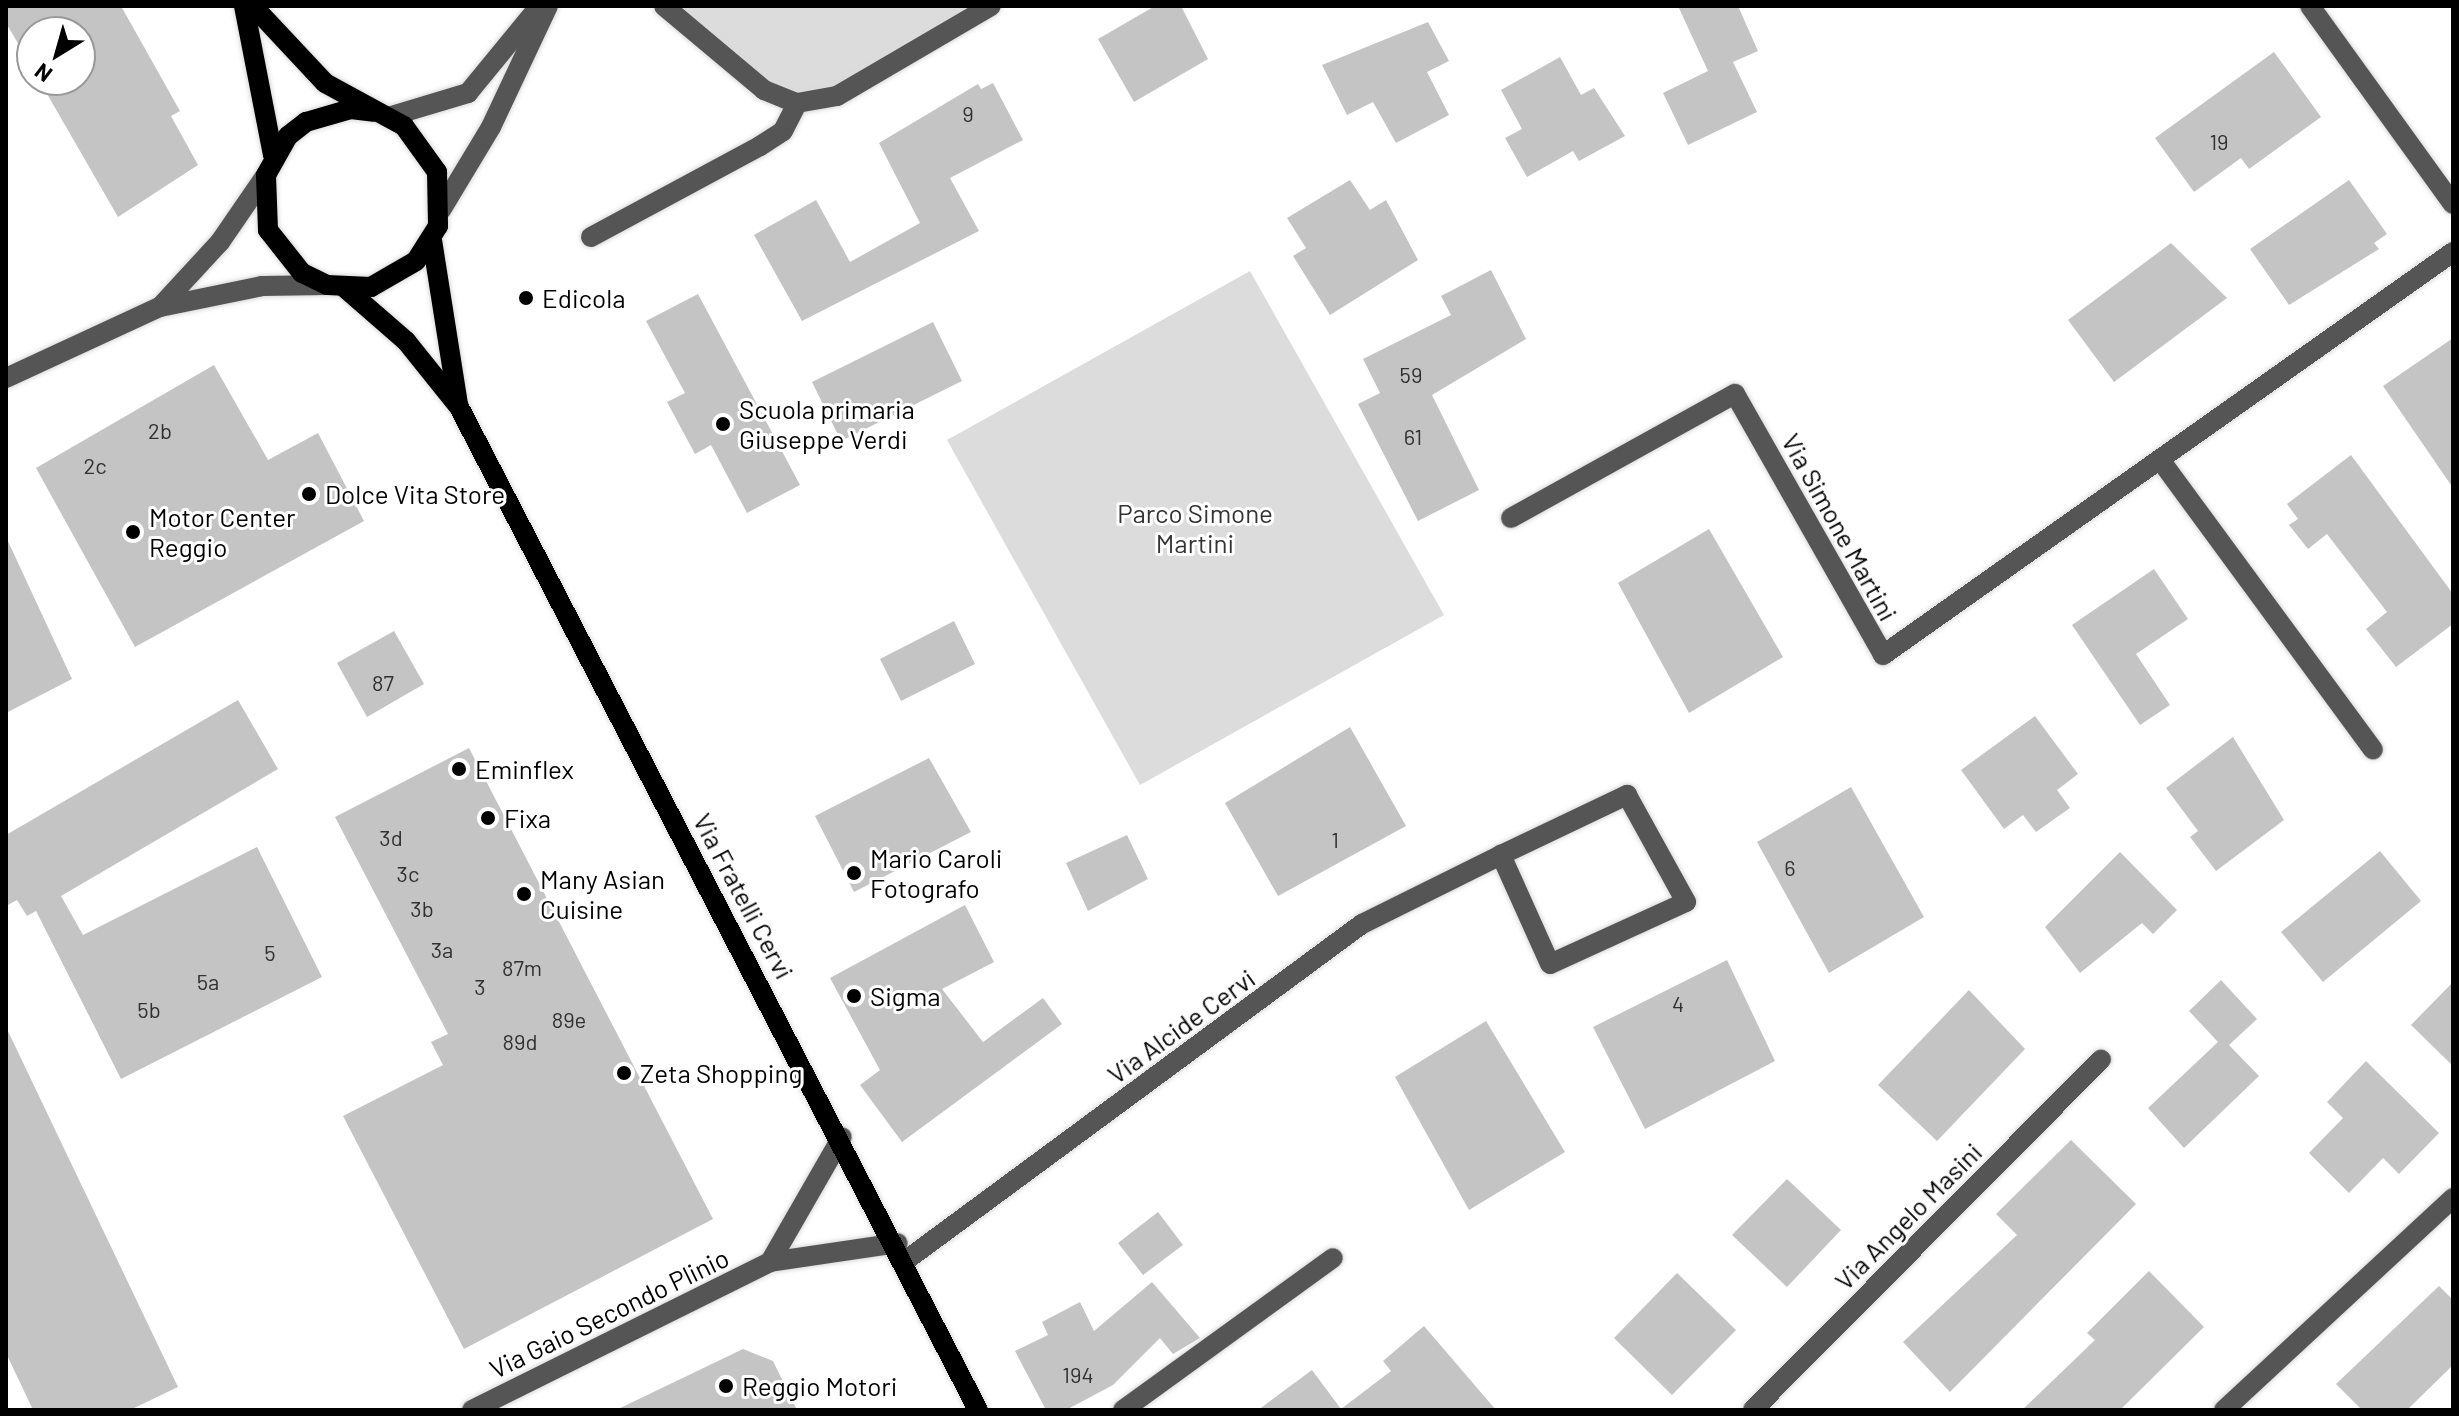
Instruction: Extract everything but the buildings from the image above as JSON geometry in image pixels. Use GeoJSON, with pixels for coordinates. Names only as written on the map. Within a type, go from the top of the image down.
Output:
{"type":"FeatureCollection","features":[{"type":"Feature","properties":{"kind":"main road"},"geometry":{"type":"LineString","coordinates":[[244,6],[273,155]]}},
{"type":"Feature","properties":{"kind":"main road","name":"Via Fratelli Cervi"},"geometry":{"type":"LineString","coordinates":[[253,6],[305,67],[381,114],[430,155],[441,210],[432,240],[459,407]]}},
{"type":"Feature","properties":{"kind":"main road","name":"Via Fratelli Cervi"},"geometry":{"type":"LineString","coordinates":[[381,114],[339,111],[306,122],[273,155],[266,175],[265,216],[282,254],[336,286],[406,341],[459,407],[842,1137],[978,1410]]}},
{"type":"Feature","properties":{"kind":"main road","name":"Via Fratelli Cervi"},"geometry":{"type":"LineString","coordinates":[[336,286],[396,277],[432,240]]}},
{"type":"Feature","properties":{"kind":"street"},"geometry":{"type":"LineString","coordinates":[[381,114],[468,93],[540,6]]}},
{"type":"Feature","properties":{"kind":"street"},"geometry":{"type":"LineString","coordinates":[[441,210],[548,6]]}},
{"type":"Feature","properties":{"kind":"street"},"geometry":{"type":"LineString","coordinates":[[664,6],[764,90],[797,103],[837,96],[991,6]]}},
{"type":"Feature","properties":{"kind":"street"},"geometry":{"type":"LineString","coordinates":[[2310,6],[2453,204]]}},
{"type":"Feature","properties":{"kind":"street"},"geometry":{"type":"LineString","coordinates":[[591,237],[771,138],[797,103]]}},
{"type":"Feature","properties":{"kind":"street"},"geometry":{"type":"LineString","coordinates":[[160,307],[220,242],[266,175]]}},
{"type":"Feature","properties":{"kind":"street","name":"Via Simone Martini"},"geometry":{"type":"LineString","coordinates":[[1511,518],[1735,394],[1883,655],[2453,252]]}},
{"type":"Feature","properties":{"kind":"street"},"geometry":{"type":"LineString","coordinates":[[6,378],[160,307],[262,286],[336,286]]}},
{"type":"Feature","properties":{"kind":"street"},"geometry":{"type":"LineString","coordinates":[[2161,461],[2373,750]]}},
{"type":"Feature","properties":{"kind":"street","name":"Via Alcide Cervi"},"geometry":{"type":"LineString","coordinates":[[901,1252],[1362,924],[1501,855],[1627,795],[1686,902],[1550,964],[1501,855]]}},
{"type":"Feature","properties":{"kind":"street","name":"Via Angelo Masini"},"geometry":{"type":"LineString","coordinates":[[1753,1410],[2101,1060]]}},
{"type":"Feature","properties":{"kind":"street","name":"Via Gaio Secondo Plinio"},"geometry":{"type":"LineString","coordinates":[[770,1262],[842,1137]]}},
{"type":"Feature","properties":{"kind":"street"},"geometry":{"type":"LineString","coordinates":[[2224,1410],[2453,1198]]}},
{"type":"Feature","properties":{"kind":"street","name":"Via Gaio Secondo Plinio"},"geometry":{"type":"LineString","coordinates":[[472,1410],[770,1262],[901,1252]]}},
{"type":"Feature","properties":{"kind":"street"},"geometry":{"type":"LineString","coordinates":[[1123,1410],[1333,1258]]}},
{"type":"Feature","properties":{"kind":"green space"},"geometry":{"type":"Polygon","coordinates":[[[664,6],[991,6],[878,73],[797,103],[664,6]]]}},
{"type":"Feature","properties":{"kind":"green space","name":"Parco Simone Martini"},"geometry":{"type":"Polygon","coordinates":[[[1250,271],[1444,615],[1140,785],[947,440],[1250,271]]]}},
{"type":"Feature","properties":{"kind":"place","name":"Edicola"},"geometry":{"type":"Point","coordinates":[526,298]}},
{"type":"Feature","properties":{"kind":"place","name":"Scuola primaria Giuseppe Verdi"},"geometry":{"type":"Point","coordinates":[723,424]}},
{"type":"Feature","properties":{"kind":"place","name":"Dolce Vita Store"},"geometry":{"type":"Point","coordinates":[309,494]}},
{"type":"Feature","properties":{"kind":"place","name":"Motor Center Reggio"},"geometry":{"type":"Point","coordinates":[133,532]}},
{"type":"Feature","properties":{"kind":"place","name":"Eminflex"},"geometry":{"type":"Point","coordinates":[459,769]}},
{"type":"Feature","properties":{"kind":"place","name":"Fixa"},"geometry":{"type":"Point","coordinates":[488,818]}},
{"type":"Feature","properties":{"kind":"place","name":"Mario Caroli Fotografo"},"geometry":{"type":"Point","coordinates":[854,873]}},
{"type":"Feature","properties":{"kind":"place","name":"Many Asian Cuisine"},"geometry":{"type":"Point","coordinates":[524,894]}},
{"type":"Feature","properties":{"kind":"place","name":"Sigma"},"geometry":{"type":"Point","coordinates":[854,996]}},
{"type":"Feature","properties":{"kind":"place","name":"Zeta Shopping"},"geometry":{"type":"Point","coordinates":[624,1073]}},
{"type":"Feature","properties":{"kind":"place","name":"Reggio Motori"},"geometry":{"type":"Point","coordinates":[726,1386]}}]}
